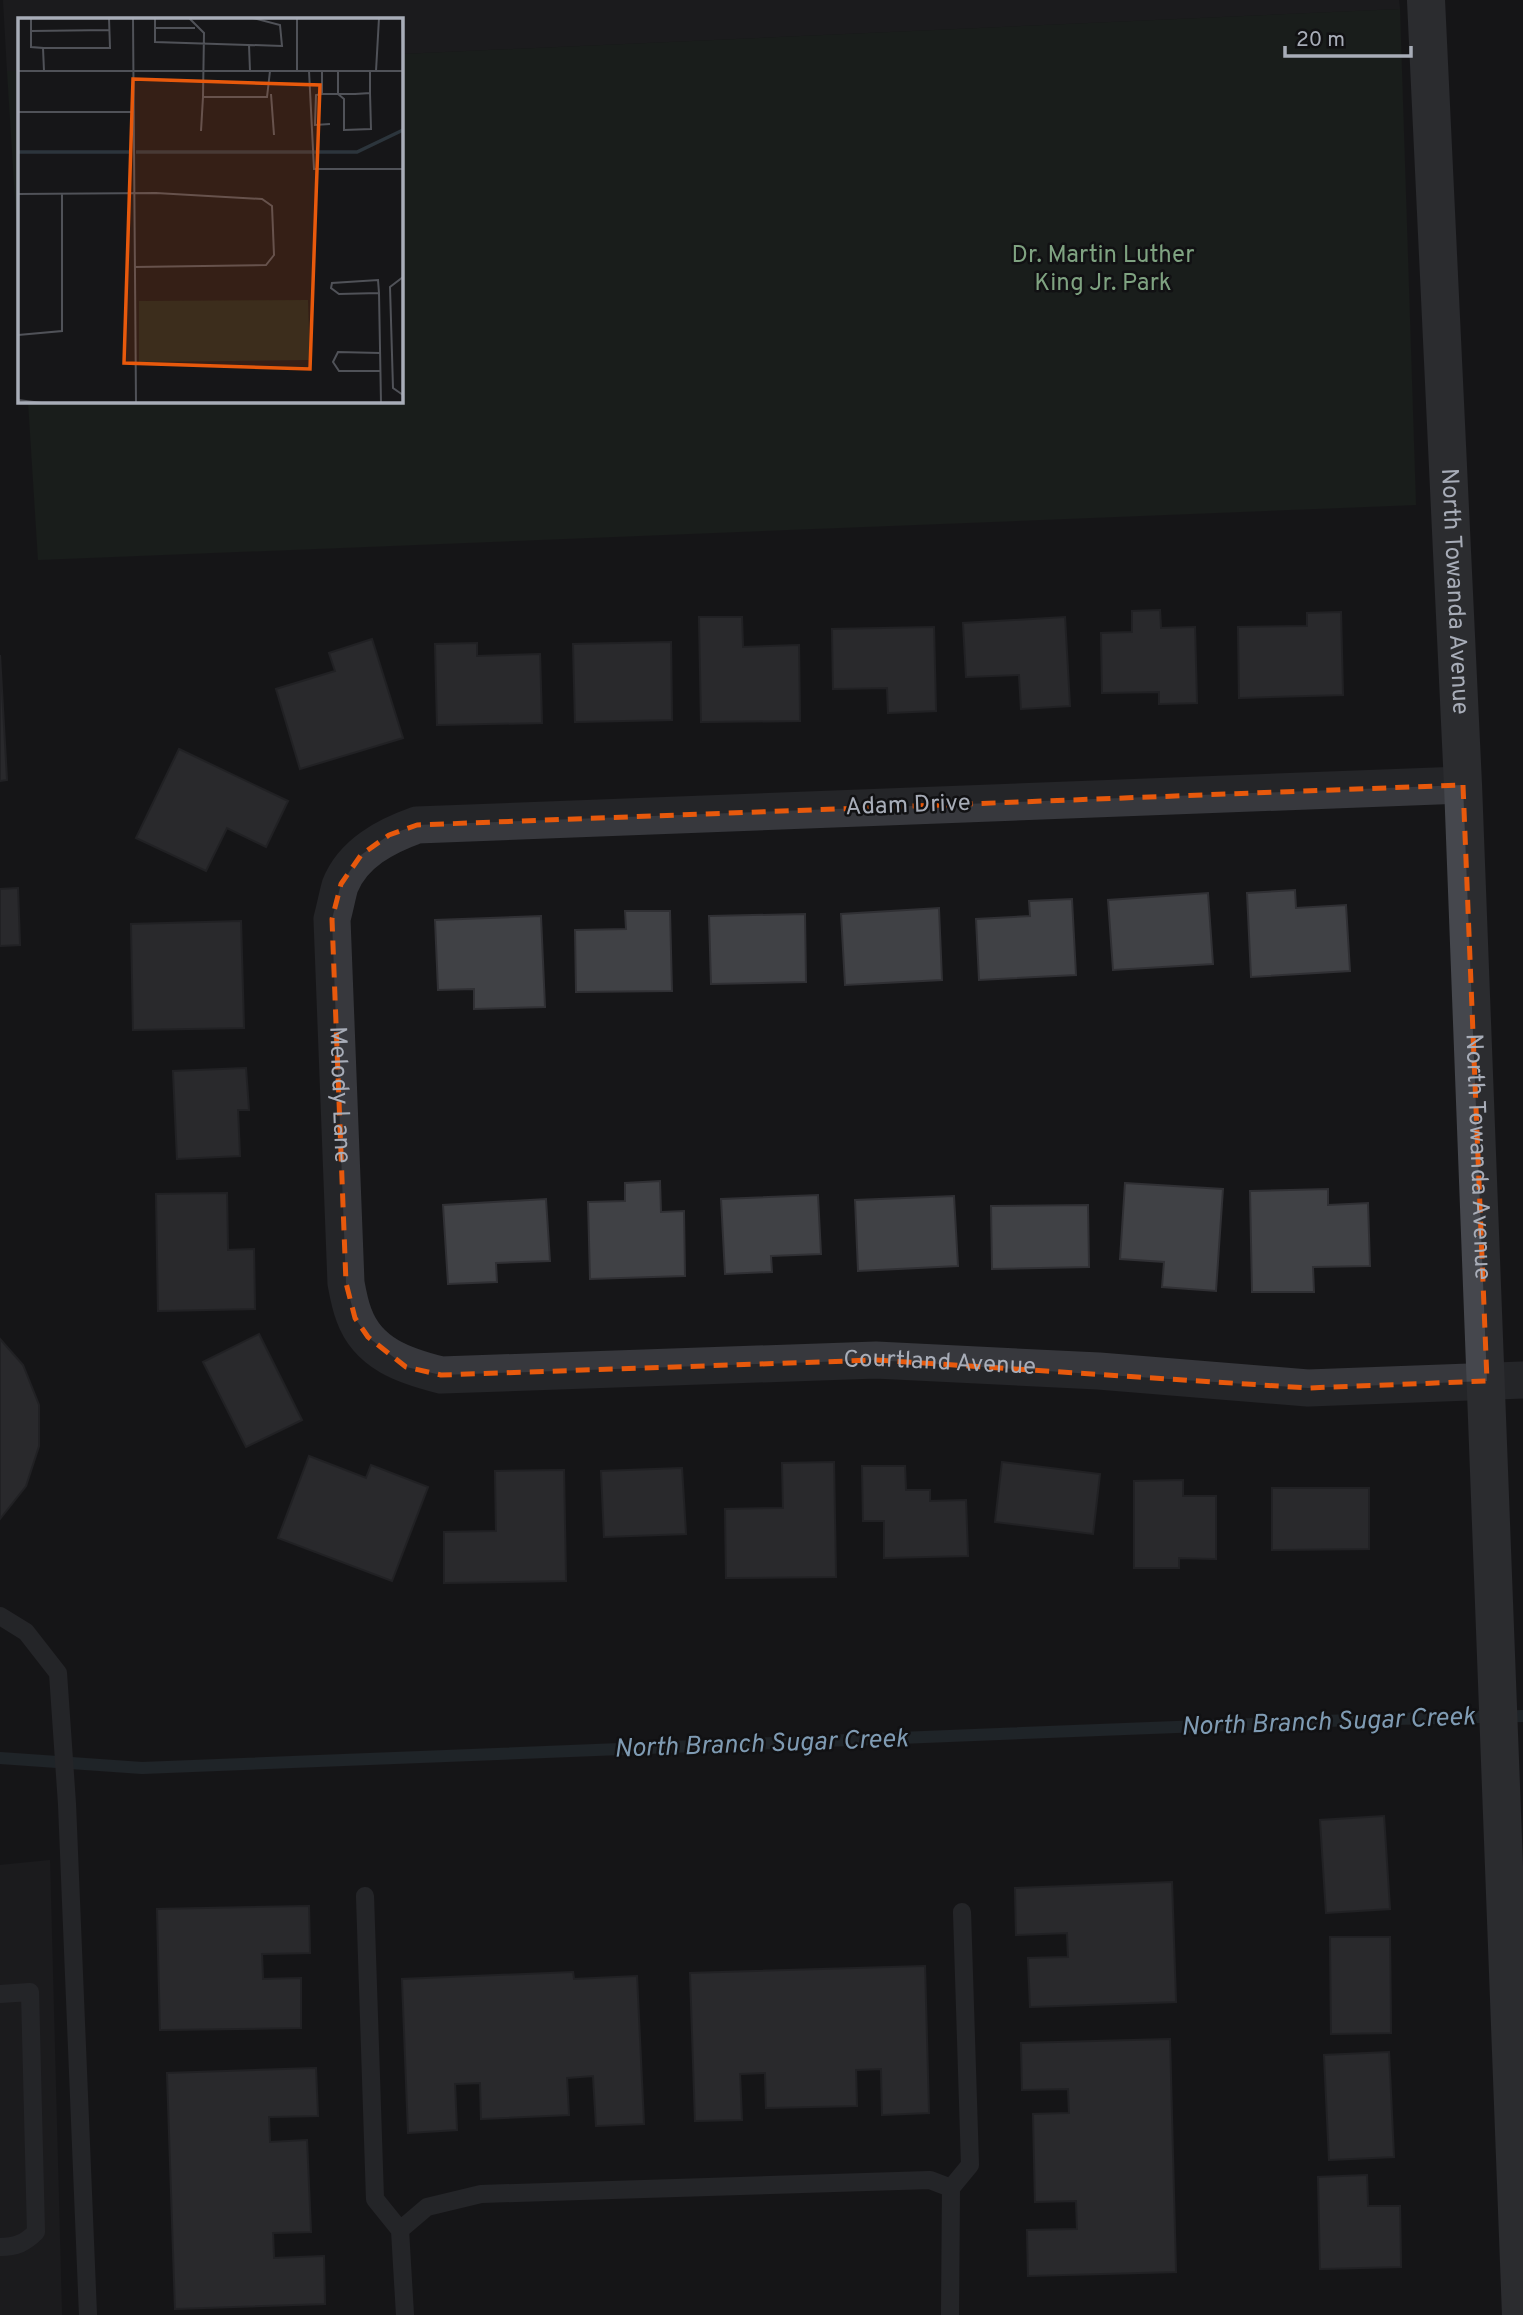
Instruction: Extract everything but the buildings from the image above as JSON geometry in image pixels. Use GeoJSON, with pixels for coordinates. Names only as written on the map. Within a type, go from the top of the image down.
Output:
{"type":"FeatureCollection","features":[{"type":"Feature","properties":{"kind":"main road","name":"North Towanda Avenue"},"geometry":{"type":"LineString","coordinates":[[1426,0],[1463,785],[1505,1380],[1497,1669],[1517,2045],[1521,2315]]}},
{"type":"Feature","properties":{"kind":"street","name":"Adam Drive"},"geometry":{"type":"LineString","coordinates":[[361,855],[389,835],[417,825],[1463,785]]}},
{"type":"Feature","properties":{"kind":"street","name":"Melody Lane"},"geometry":{"type":"LineString","coordinates":[[361,855],[341,884],[332,919],[345,1283],[355,1318],[368,1337]]}},
{"type":"Feature","properties":{"kind":"street","name":"Courtland Avenue"},"geometry":{"type":"LineString","coordinates":[[368,1337],[390,1358],[406,1367],[441,1375],[876,1360],[1099,1371],[1308,1388],[1505,1380]]}},
{"type":"Feature","properties":{"kind":"lane"},"geometry":{"type":"LineString","coordinates":[[0,1616],[26,1632],[58,1673],[67,1804],[88,2315]]}},
{"type":"Feature","properties":{"kind":"lane"},"geometry":{"type":"LineString","coordinates":[[365,1896],[375,2199],[400,2230],[405,2315]]}},
{"type":"Feature","properties":{"kind":"lane"},"geometry":{"type":"LineString","coordinates":[[950,2315],[951,2188],[970,2165],[962,1912]]}},
{"type":"Feature","properties":{"kind":"lane"},"geometry":{"type":"LineString","coordinates":[[0,1994],[30,1993],[36,2232],[26,2242],[12,2247],[0,2247]]}},
{"type":"Feature","properties":{"kind":"lane"},"geometry":{"type":"LineString","coordinates":[[400,2230],[427,2207],[481,2194],[930,2180],[951,2188]]}},
{"type":"Feature","properties":{"kind":"highlighted area"},"geometry":{"type":"Polygon","coordinates":[[[1463,785],[1487,1381],[1308,1388],[876,1360],[441,1375],[406,1367],[368,1337],[355,1318],[346,1283],[332,919],[341,884],[361,855],[389,835],[417,825],[1463,785]]]}},
{"type":"Feature","properties":{"kind":"shaded area"},"geometry":{"type":"Polygon","coordinates":[[[3,0],[1399,0],[1400,9],[402,54],[402,18],[18,18],[18,71],[7,71],[3,0]]]}},
{"type":"Feature","properties":{"kind":"shaded area"},"geometry":{"type":"Polygon","coordinates":[[[50,1860],[62,2315],[0,2315],[0,1865],[50,1860]]]}},
{"type":"Feature","properties":{"kind":"green space","name":"Dr. Martin Luther King Jr. Park"},"geometry":{"type":"Polygon","coordinates":[[[1400,9],[1416,505],[38,560],[28,402],[402,402],[402,54],[1400,9]]]}},
{"type":"Feature","properties":{"kind":"green space"},"geometry":{"type":"Polygon","coordinates":[[[7,71],[18,71],[18,248],[7,71]]]}},
{"type":"Feature","properties":{"kind":"waterway","name":"North Branch Sugar Creek"},"geometry":{"type":"LineString","coordinates":[[0,1758],[142,1768],[1351,1720],[1523,1716]]}}]}
